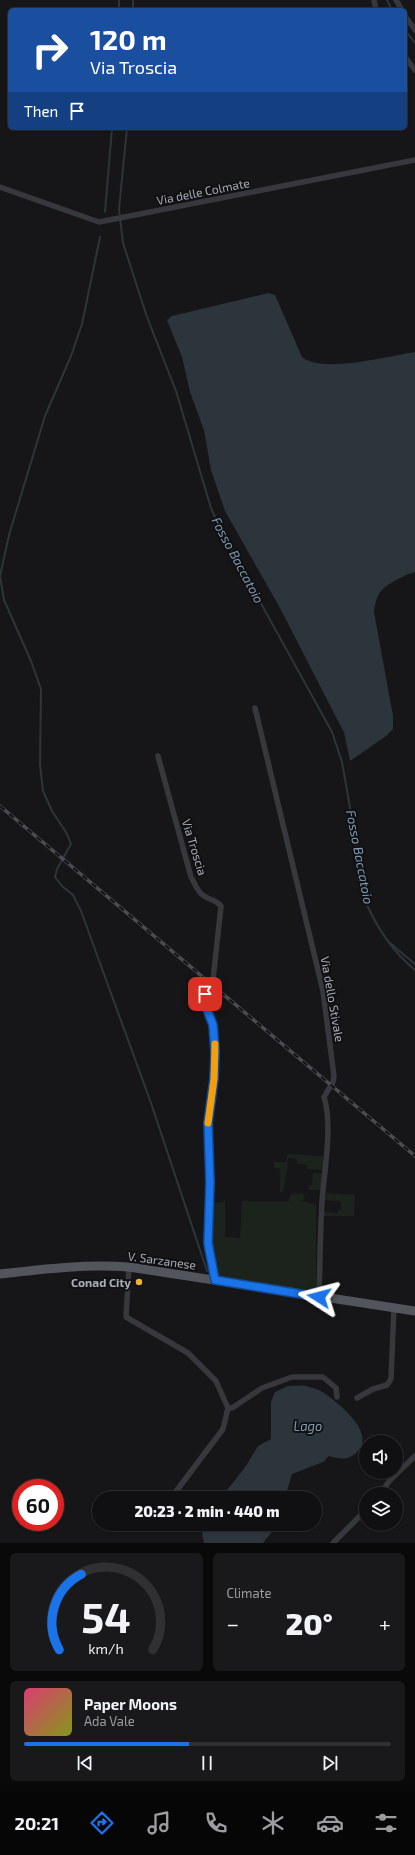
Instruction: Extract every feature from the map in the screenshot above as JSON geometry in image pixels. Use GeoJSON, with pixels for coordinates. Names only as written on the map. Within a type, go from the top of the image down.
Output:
{"type":"FeatureCollection","features":[{"type":"Feature","properties":{"kind":"main road","name":"V. Sarzanese"},"geometry":{"type":"LineString","coordinates":[[0,1274],[71,1266],[105,1265],[129,1267],[415,1311]]}},
{"type":"Feature","properties":{"kind":"street"},"geometry":{"type":"LineString","coordinates":[[407,19],[415,30]]}},
{"type":"Feature","properties":{"kind":"street"},"geometry":{"type":"LineString","coordinates":[[407,60],[415,70]]}},
{"type":"Feature","properties":{"kind":"street","name":"Via delle Colmate"},"geometry":{"type":"LineString","coordinates":[[0,187],[94,221],[127,217],[415,160]]}},
{"type":"Feature","properties":{"kind":"street","name":"Via dello Stivale"},"geometry":{"type":"LineString","coordinates":[[255,708],[323,991],[334,1076],[334,1082],[324,1097],[328,1110],[322,1201],[319,1297]]}},
{"type":"Feature","properties":{"kind":"street","name":"Via Troscia"},"geometry":{"type":"LineString","coordinates":[[158,756],[191,877],[198,891],[204,896],[217,901],[221,906],[213,980]]}},
{"type":"Feature","properties":{"kind":"street"},"geometry":{"type":"LineString","coordinates":[[205,992],[206,1007],[213,1025],[215,1052],[214,1079],[208,1120],[210,1182],[208,1243],[215,1280]]}},
{"type":"Feature","properties":{"kind":"street"},"geometry":{"type":"LineString","coordinates":[[129,1267],[126,1317],[188,1354],[216,1381],[228,1408],[223,1429],[176,1491]]}},
{"type":"Feature","properties":{"kind":"street"},"geometry":{"type":"LineString","coordinates":[[357,1398],[373,1389],[387,1385],[391,1379],[394,1307]]}},
{"type":"Feature","properties":{"kind":"street"},"geometry":{"type":"LineString","coordinates":[[228,1408],[232,1408],[262,1388],[292,1377],[323,1377],[336,1388],[337,1397]]}},
{"type":"Feature","properties":{"kind":"street"},"geometry":{"type":"LineString","coordinates":[[385,1487],[394,1475],[415,1456]]}},
{"type":"Feature","properties":{"kind":"street"},"geometry":{"type":"LineString","coordinates":[[333,1543],[359,1517]]}},
{"type":"Feature","properties":{"kind":"shaded area"},"geometry":{"type":"Polygon","coordinates":[[[287,1154],[323,1156],[323,1170],[307,1169],[307,1165],[297,1164],[297,1159],[288,1158],[283,1192],[280,1192],[280,1169],[274,1168],[274,1162],[286,1162],[287,1154]]]}},
{"type":"Feature","properties":{"kind":"shaded area"},"geometry":{"type":"Polygon","coordinates":[[[313,1173],[322,1173],[322,1190],[309,1190],[308,1185],[312,1185],[313,1173]]]}},
{"type":"Feature","properties":{"kind":"shaded area"},"geometry":{"type":"Polygon","coordinates":[[[303,1193],[305,1200],[299,1200],[316,1205],[316,1291],[216,1276],[210,1243],[212,1204],[225,1201],[225,1237],[240,1238],[242,1201],[289,1201],[290,1196],[293,1194],[303,1193]]]}},
{"type":"Feature","properties":{"kind":"shaded area"},"geometry":{"type":"Polygon","coordinates":[[[326,1193],[355,1195],[354,1216],[324,1216],[323,1212],[338,1213],[338,1210],[341,1210],[341,1202],[325,1200],[326,1193]]]}},
{"type":"Feature","properties":{"kind":"water"},"geometry":{"type":"Polygon","coordinates":[[[269,293],[275,295],[302,357],[311,362],[340,364],[373,360],[415,352],[415,572],[406,575],[384,588],[378,596],[374,612],[393,716],[393,729],[386,736],[350,761],[344,732],[280,608],[225,511],[211,470],[204,430],[190,392],[182,357],[167,320],[172,316],[269,293]]]}},
{"type":"Feature","properties":{"kind":"water","name":"Lago"},"geometry":{"type":"Polygon","coordinates":[[[288,1386],[306,1386],[320,1390],[346,1411],[359,1428],[362,1435],[359,1435],[359,1449],[354,1455],[350,1457],[340,1458],[329,1456],[323,1462],[292,1474],[287,1491],[226,1491],[246,1466],[258,1446],[271,1439],[271,1402],[275,1392],[288,1386]]]}},
{"type":"Feature","properties":{"kind":"water"},"geometry":{"type":"Polygon","coordinates":[[[203,1531],[272,1531],[263,1543],[204,1543],[203,1531]]]}},
{"type":"Feature","properties":{"kind":"waterway"},"geometry":{"type":"LineString","coordinates":[[119,0],[119,8]]}},
{"type":"Feature","properties":{"kind":"waterway","name":"Fosso Baccatoio"},"geometry":{"type":"LineString","coordinates":[[133,0],[133,8]]}},
{"type":"Feature","properties":{"kind":"waterway"},"geometry":{"type":"LineString","coordinates":[[387,0],[391,8]]}},
{"type":"Feature","properties":{"kind":"waterway"},"geometry":{"type":"LineString","coordinates":[[407,33],[415,43]]}},
{"type":"Feature","properties":{"kind":"waterway"},"geometry":{"type":"LineString","coordinates":[[105,212],[112,130]]}},
{"type":"Feature","properties":{"kind":"waterway","name":"Fosso Baccatoio"},"geometry":{"type":"LineString","coordinates":[[127,130],[119,209],[123,243],[147,317],[176,391],[211,508],[221,531],[332,732],[342,762],[367,905],[387,940],[400,956],[415,970]]}},
{"type":"Feature","properties":{"kind":"waterway"},"geometry":{"type":"LineString","coordinates":[[100,237],[82,324],[71,356],[45,416],[9,535],[0,576],[4,600],[31,661],[41,689],[40,765],[43,791],[52,811],[67,834],[71,844],[57,869],[55,877],[62,886],[73,895],[81,911],[151,1103],[207,1271]]}},
{"type":"Feature","properties":{"kind":"waterway","name":"Fosso Baccatoio"},"geometry":{"type":"LineString","coordinates":[[390,943],[415,964]]}},
{"type":"Feature","properties":{"kind":"tunnel"},"geometry":{"type":"LineString","coordinates":[[205,992],[213,980]]}},
{"type":"Feature","properties":{"kind":"railway"},"geometry":{"type":"LineString","coordinates":[[0,806],[415,1156]]}},
{"type":"Feature","properties":{"kind":"slow traffic"},"geometry":{"type":"LineString","coordinates":[[208,1123],[208,1114],[214,1079],[215,1044]]}},
{"type":"Feature","properties":{"kind":"place","name":"Conad City"},"geometry":{"type":"Point","coordinates":[139,1282]}},
{"type":"Feature","properties":{"kind":"route"},"geometry":{"type":"LineString","coordinates":[[205,994],[206,1007],[213,1025],[215,1052],[214,1079],[208,1114],[210,1182],[208,1243],[211,1267],[215,1280],[319,1297]]}}]}
